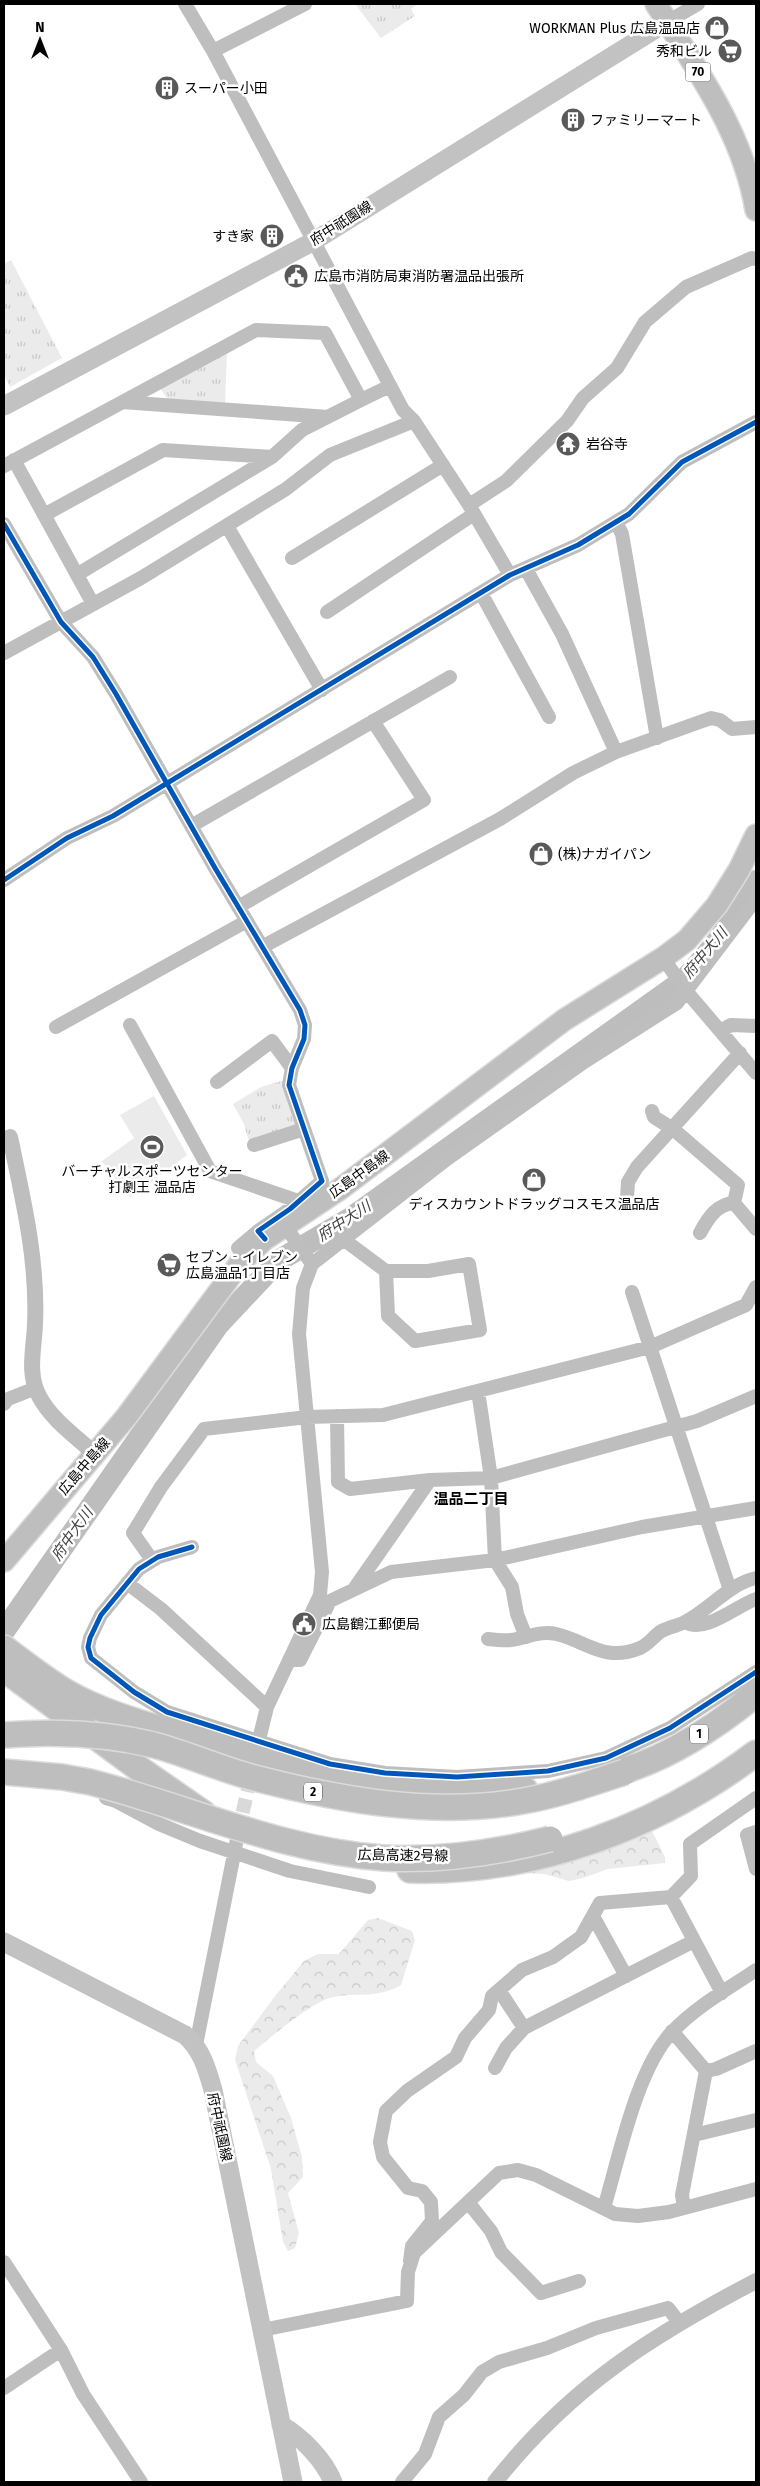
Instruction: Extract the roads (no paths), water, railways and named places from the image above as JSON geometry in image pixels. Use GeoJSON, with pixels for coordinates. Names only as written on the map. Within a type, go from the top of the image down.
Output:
{"type":"FeatureCollection","features":[{"type":"Feature","properties":{"kind":"highway"},"geometry":{"type":"LineString","coordinates":[[5,1656],[149,1776],[235,1831],[292,1853],[354,1866],[403,1870],[453,1869],[486,1866],[554,1853],[652,1817],[710,1785],[756,1753]]}},
{"type":"Feature","properties":{"kind":"highway"},"geometry":{"type":"LineString","coordinates":[[5,1656],[66,1692],[117,1715],[288,1768],[374,1787],[451,1792],[533,1789],[631,1769]]}},
{"type":"Feature","properties":{"kind":"highway","name":"1"},"geometry":{"type":"LineString","coordinates":[[631,1769],[687,1741],[756,1694]]}},
{"type":"Feature","properties":{"kind":"highway","name":"2"},"geometry":{"type":"LineString","coordinates":[[4,1735],[76,1734],[129,1740],[281,1785],[343,1798],[403,1805],[461,1806],[522,1801],[554,1795],[631,1769]]}},
{"type":"Feature","properties":{"kind":"highway","name":"広島高速2号線"},"geometry":{"type":"LineString","coordinates":[[4,1772],[62,1777],[90,1782],[274,1838],[357,1855],[394,1858],[451,1857],[494,1851],[550,1839],[651,1802],[710,1770],[756,1738]]}},
{"type":"Feature","properties":{"kind":"main road","name":"70"},"geometry":{"type":"LineString","coordinates":[[661,13],[728,123],[753,181],[756,210]]}},
{"type":"Feature","properties":{"kind":"main road","name":"府中祇園線"},"geometry":{"type":"LineString","coordinates":[[5,403],[314,240],[661,13]]}},
{"type":"Feature","properties":{"kind":"main road","name":"広島中島線"},"geometry":{"type":"LineString","coordinates":[[4,1561],[127,1416],[261,1235],[285,1226],[340,1189],[438,1117],[564,1020],[663,958],[687,940],[717,905],[739,870],[756,835]]}},
{"type":"Feature","properties":{"kind":"main road"},"geometry":{"type":"LineString","coordinates":[[4,1942],[185,2035],[196,2045]]}},
{"type":"Feature","properties":{"kind":"main road","name":"府中祇園線"},"geometry":{"type":"LineString","coordinates":[[196,2045],[213,2090],[293,2482]]}},
{"type":"Feature","properties":{"kind":"main road"},"geometry":{"type":"LineString","coordinates":[[281,2425],[294,2432],[328,2471],[333,2482]]}},
{"type":"Feature","properties":{"kind":"street"},"geometry":{"type":"LineString","coordinates":[[185,4],[213,51],[403,410],[414,421],[443,465],[510,575]]}},
{"type":"Feature","properties":{"kind":"street"},"geometry":{"type":"LineString","coordinates":[[213,51],[305,4]]}},
{"type":"Feature","properties":{"kind":"street"},"geometry":{"type":"LineString","coordinates":[[661,13],[698,4]]}},
{"type":"Feature","properties":{"kind":"street"},"geometry":{"type":"LineString","coordinates":[[327,612],[472,510],[506,481],[567,421],[583,398],[617,368],[645,322],[686,287],[752,258],[756,259]]}},
{"type":"Feature","properties":{"kind":"street"},"geometry":{"type":"LineString","coordinates":[[93,604],[44,515],[9,463],[256,330],[325,333],[361,400]]}},
{"type":"Feature","properties":{"kind":"street"},"geometry":{"type":"LineString","coordinates":[[78,574],[272,457],[302,430],[390,386]]}},
{"type":"Feature","properties":{"kind":"street"},"geometry":{"type":"LineString","coordinates":[[121,402],[330,417]]}},
{"type":"Feature","properties":{"kind":"street"},"geometry":{"type":"LineString","coordinates":[[4,653],[141,578],[227,526],[286,489],[330,455],[414,421]]}},
{"type":"Feature","properties":{"kind":"street"},"geometry":{"type":"LineString","coordinates":[[4,880],[68,838],[113,816],[510,575],[578,545],[616,522],[629,514],[682,462],[756,422]]}},
{"type":"Feature","properties":{"kind":"street"},"geometry":{"type":"LineString","coordinates":[[44,515],[163,450],[272,457]]}},
{"type":"Feature","properties":{"kind":"street"},"geometry":{"type":"LineString","coordinates":[[292,558],[443,465]]}},
{"type":"Feature","properties":{"kind":"street"},"geometry":{"type":"LineString","coordinates":[[616,522],[622,534],[657,738]]}},
{"type":"Feature","properties":{"kind":"street"},"geometry":{"type":"LineString","coordinates":[[4,524],[61,622],[93,657],[238,908],[300,1010],[305,1025],[304,1039],[292,1068],[289,1085],[322,1181],[261,1235],[238,1248]]}},
{"type":"Feature","properties":{"kind":"street"},"geometry":{"type":"LineString","coordinates":[[227,526],[322,690]]}},
{"type":"Feature","properties":{"kind":"street"},"geometry":{"type":"LineString","coordinates":[[526,569],[562,634],[616,752]]}},
{"type":"Feature","properties":{"kind":"street"},"geometry":{"type":"LineString","coordinates":[[482,593],[549,717]]}},
{"type":"Feature","properties":{"kind":"street"},"geometry":{"type":"LineString","coordinates":[[191,826],[450,677]]}},
{"type":"Feature","properties":{"kind":"street"},"geometry":{"type":"LineString","coordinates":[[262,947],[500,819],[573,773],[616,752],[712,718],[720,720],[732,730],[756,727]]}},
{"type":"Feature","properties":{"kind":"street"},"geometry":{"type":"LineString","coordinates":[[238,908],[424,800],[373,721]]}},
{"type":"Feature","properties":{"kind":"street"},"geometry":{"type":"LineString","coordinates":[[258,1745],[266,1707],[320,1595],[322,1572],[299,1334],[302,1288],[312,1264],[455,1154],[584,1062],[677,1003],[756,899]]}},
{"type":"Feature","properties":{"kind":"street"},"geometry":{"type":"LineString","coordinates":[[56,1027],[247,921]]}},
{"type":"Feature","properties":{"kind":"street"},"geometry":{"type":"LineString","coordinates":[[663,958],[687,992],[756,1073]]}},
{"type":"Feature","properties":{"kind":"street"},"geometry":{"type":"LineString","coordinates":[[130,1025],[210,1172],[298,1201]]}},
{"type":"Feature","properties":{"kind":"street"},"geometry":{"type":"LineString","coordinates":[[720,1031],[731,1025],[756,1026]]}},
{"type":"Feature","properties":{"kind":"street"},"geometry":{"type":"LineString","coordinates":[[217,1082],[272,1041],[292,1068]]}},
{"type":"Feature","properties":{"kind":"street"},"geometry":{"type":"LineString","coordinates":[[627,1198],[628,1182],[637,1167],[740,1053]]}},
{"type":"Feature","properties":{"kind":"street"},"geometry":{"type":"LineString","coordinates":[[652,1111],[654,1117],[673,1129],[738,1185],[734,1203]]}},
{"type":"Feature","properties":{"kind":"street"},"geometry":{"type":"LineString","coordinates":[[254,1145],[304,1129]]}},
{"type":"Feature","properties":{"kind":"street"},"geometry":{"type":"LineString","coordinates":[[10,1137],[29,1229],[36,1286],[31,1364],[36,1388],[53,1416],[94,1453]]}},
{"type":"Feature","properties":{"kind":"street"},"geometry":{"type":"LineString","coordinates":[[734,1203],[756,1229]]}},
{"type":"Feature","properties":{"kind":"street"},"geometry":{"type":"LineString","coordinates":[[700,1233],[708,1218],[725,1204],[734,1203]]}},
{"type":"Feature","properties":{"kind":"street"},"geometry":{"type":"LineString","coordinates":[[285,1226],[312,1264]]}},
{"type":"Feature","properties":{"kind":"street"},"geometry":{"type":"LineString","coordinates":[[343,1239],[386,1271],[419,1272],[469,1264],[480,1330],[415,1341],[388,1316],[386,1271]]}},
{"type":"Feature","properties":{"kind":"street"},"geometry":{"type":"LineString","coordinates":[[152,1560],[133,1533],[160,1487],[204,1429],[307,1417],[384,1415],[650,1348],[746,1306],[756,1288]]}},
{"type":"Feature","properties":{"kind":"street"},"geometry":{"type":"LineString","coordinates":[[632,1292],[730,1590]]}},
{"type":"Feature","properties":{"kind":"street"},"geometry":{"type":"LineString","coordinates":[[4,1404],[8,1399],[36,1388]]}},
{"type":"Feature","properties":{"kind":"street"},"geometry":{"type":"LineString","coordinates":[[478,1391],[491,1478],[495,1560],[512,1587],[517,1614],[526,1637]]}},
{"type":"Feature","properties":{"kind":"street"},"geometry":{"type":"LineString","coordinates":[[338,1416],[338,1482],[350,1489],[430,1480],[491,1478],[697,1421],[756,1396]]}},
{"type":"Feature","properties":{"kind":"street"},"geometry":{"type":"LineString","coordinates":[[352,1591],[430,1480]]}},
{"type":"Feature","properties":{"kind":"street"},"geometry":{"type":"LineString","coordinates":[[289,1660],[300,1660],[330,1601],[391,1572],[495,1560],[642,1527],[707,1518],[756,1508]]}},
{"type":"Feature","properties":{"kind":"street"},"geometry":{"type":"LineString","coordinates":[[192,1547],[152,1560],[127,1583],[101,1614],[88,1647],[92,1658],[134,1692],[167,1712],[258,1745],[330,1764],[385,1773],[457,1777],[548,1771],[606,1758],[670,1728],[756,1672]]}},
{"type":"Feature","properties":{"kind":"street"},"geometry":{"type":"LineString","coordinates":[[488,1639],[509,1640],[543,1633],[556,1634],[597,1652],[618,1653],[638,1649],[652,1642],[661,1631],[685,1622],[730,1590],[756,1578]]}},
{"type":"Feature","properties":{"kind":"street"},"geometry":{"type":"LineString","coordinates":[[127,1583],[161,1609],[266,1707]]}},
{"type":"Feature","properties":{"kind":"street"},"geometry":{"type":"LineString","coordinates":[[685,1622],[692,1626],[711,1623],[742,1604],[756,1599]]}},
{"type":"Feature","properties":{"kind":"street"},"geometry":{"type":"LineString","coordinates":[[4,1782],[64,1786],[116,1801],[159,1824],[200,1841],[290,1871],[369,1887]]}},
{"type":"Feature","properties":{"kind":"street"},"geometry":{"type":"LineString","coordinates":[[262,2330],[407,2301],[412,2246],[432,2221],[431,2202],[422,2190],[408,2188],[383,2157],[380,2142],[386,2111],[407,2091],[456,2057],[465,2038],[489,2010],[492,1996],[522,1970],[553,1957],[581,1938],[600,1903],[671,1897],[691,1876],[690,1844],[756,1798]]}},
{"type":"Feature","properties":{"kind":"street"},"geometry":{"type":"LineString","coordinates":[[756,1832],[747,1835],[756,1869]]}},
{"type":"Feature","properties":{"kind":"street"},"geometry":{"type":"LineString","coordinates":[[196,2045],[238,1834]]}},
{"type":"Feature","properties":{"kind":"street"},"geometry":{"type":"LineString","coordinates":[[671,1897],[722,1992]]}},
{"type":"Feature","properties":{"kind":"street"},"geometry":{"type":"LineString","coordinates":[[593,1916],[626,1976]]}},
{"type":"Feature","properties":{"kind":"street"},"geometry":{"type":"LineString","coordinates":[[495,2068],[506,2048],[524,2028],[694,1940]]}},
{"type":"Feature","properties":{"kind":"street"},"geometry":{"type":"LineString","coordinates":[[604,2208],[641,2084],[656,2053],[672,2032],[703,2005],[756,1970]]}},
{"type":"Feature","properties":{"kind":"street"},"geometry":{"type":"LineString","coordinates":[[499,1990],[524,2028]]}},
{"type":"Feature","properties":{"kind":"street"},"geometry":{"type":"LineString","coordinates":[[672,2032],[706,2071]]}},
{"type":"Feature","properties":{"kind":"street"},"geometry":{"type":"LineString","coordinates":[[706,2071],[716,2069],[756,2052]]}},
{"type":"Feature","properties":{"kind":"street"},"geometry":{"type":"LineString","coordinates":[[684,2208],[682,2195],[706,2071]]}},
{"type":"Feature","properties":{"kind":"street"},"geometry":{"type":"LineString","coordinates":[[694,2135],[756,2120]]}},
{"type":"Feature","properties":{"kind":"street"},"geometry":{"type":"LineString","coordinates":[[410,2261],[414,2253],[498,2173],[518,2170],[536,2175],[615,2214],[638,2216],[684,2208],[756,2189]]}},
{"type":"Feature","properties":{"kind":"street"},"geometry":{"type":"LineString","coordinates":[[468,2202],[491,2232],[501,2252],[542,2293],[579,2281]]}},
{"type":"Feature","properties":{"kind":"street"},"geometry":{"type":"LineString","coordinates":[[4,2262],[61,2350],[84,2394],[141,2482]]}},
{"type":"Feature","properties":{"kind":"street"},"geometry":{"type":"LineString","coordinates":[[495,2482],[529,2443],[577,2395],[630,2353],[679,2322],[756,2281]]}},
{"type":"Feature","properties":{"kind":"street"},"geometry":{"type":"LineString","coordinates":[[402,2482],[425,2454],[439,2417],[464,2395],[482,2372],[498,2362],[547,2348],[596,2328],[668,2308],[679,2322]]}},
{"type":"Feature","properties":{"kind":"street"},"geometry":{"type":"LineString","coordinates":[[4,2388],[61,2350]]}},
{"type":"Feature","properties":{"kind":"waterway","name":"府中大川"},"geometry":{"type":"LineString","coordinates":[[4,1631],[218,1325],[278,1261],[351,1218],[684,980],[723,933],[741,908],[756,881]]}},
{"type":"Feature","properties":{"kind":"tunnel"},"geometry":{"type":"LineString","coordinates":[[238,1833],[252,1771]]}},
{"type":"Feature","properties":{"kind":"place","name":"WORKMAN Plus 広島温品店"},"geometry":{"type":"Point","coordinates":[717,28]}},
{"type":"Feature","properties":{"kind":"place","name":"秀和ビル"},"geometry":{"type":"Point","coordinates":[730,51]}},
{"type":"Feature","properties":{"kind":"place","name":"スーパー小田"},"geometry":{"type":"Point","coordinates":[167,88]}},
{"type":"Feature","properties":{"kind":"place","name":"ファミリーマート"},"geometry":{"type":"Point","coordinates":[573,120]}},
{"type":"Feature","properties":{"kind":"place","name":"すき家"},"geometry":{"type":"Point","coordinates":[272,236]}},
{"type":"Feature","properties":{"kind":"place","name":"広島市消防局東消防署温品出張所"},"geometry":{"type":"Point","coordinates":[296,276]}},
{"type":"Feature","properties":{"kind":"place","name":"岩谷寺"},"geometry":{"type":"Point","coordinates":[568,444]}},
{"type":"Feature","properties":{"kind":"place","name":"(株)ナガイパン"},"geometry":{"type":"Point","coordinates":[541,854]}},
{"type":"Feature","properties":{"kind":"place","name":"バーチャルスポーツセンター 打劇王 温品店"},"geometry":{"type":"Point","coordinates":[152,1147]}},
{"type":"Feature","properties":{"kind":"place","name":"ディスカウントドラッグコスモス温品店"},"geometry":{"type":"Point","coordinates":[534,1180]}},
{"type":"Feature","properties":{"kind":"place","name":"セブン‐イレブン 広島温品1丁目店"},"geometry":{"type":"Point","coordinates":[169,1265]}},
{"type":"Feature","properties":{"kind":"place","name":"広島鶴江郵便局"},"geometry":{"type":"Point","coordinates":[304,1624]}},
{"type":"Feature","properties":{"kind":"district","name":"温品二丁目"},"geometry":{"type":"Point","coordinates":[471,1499]}}]}
